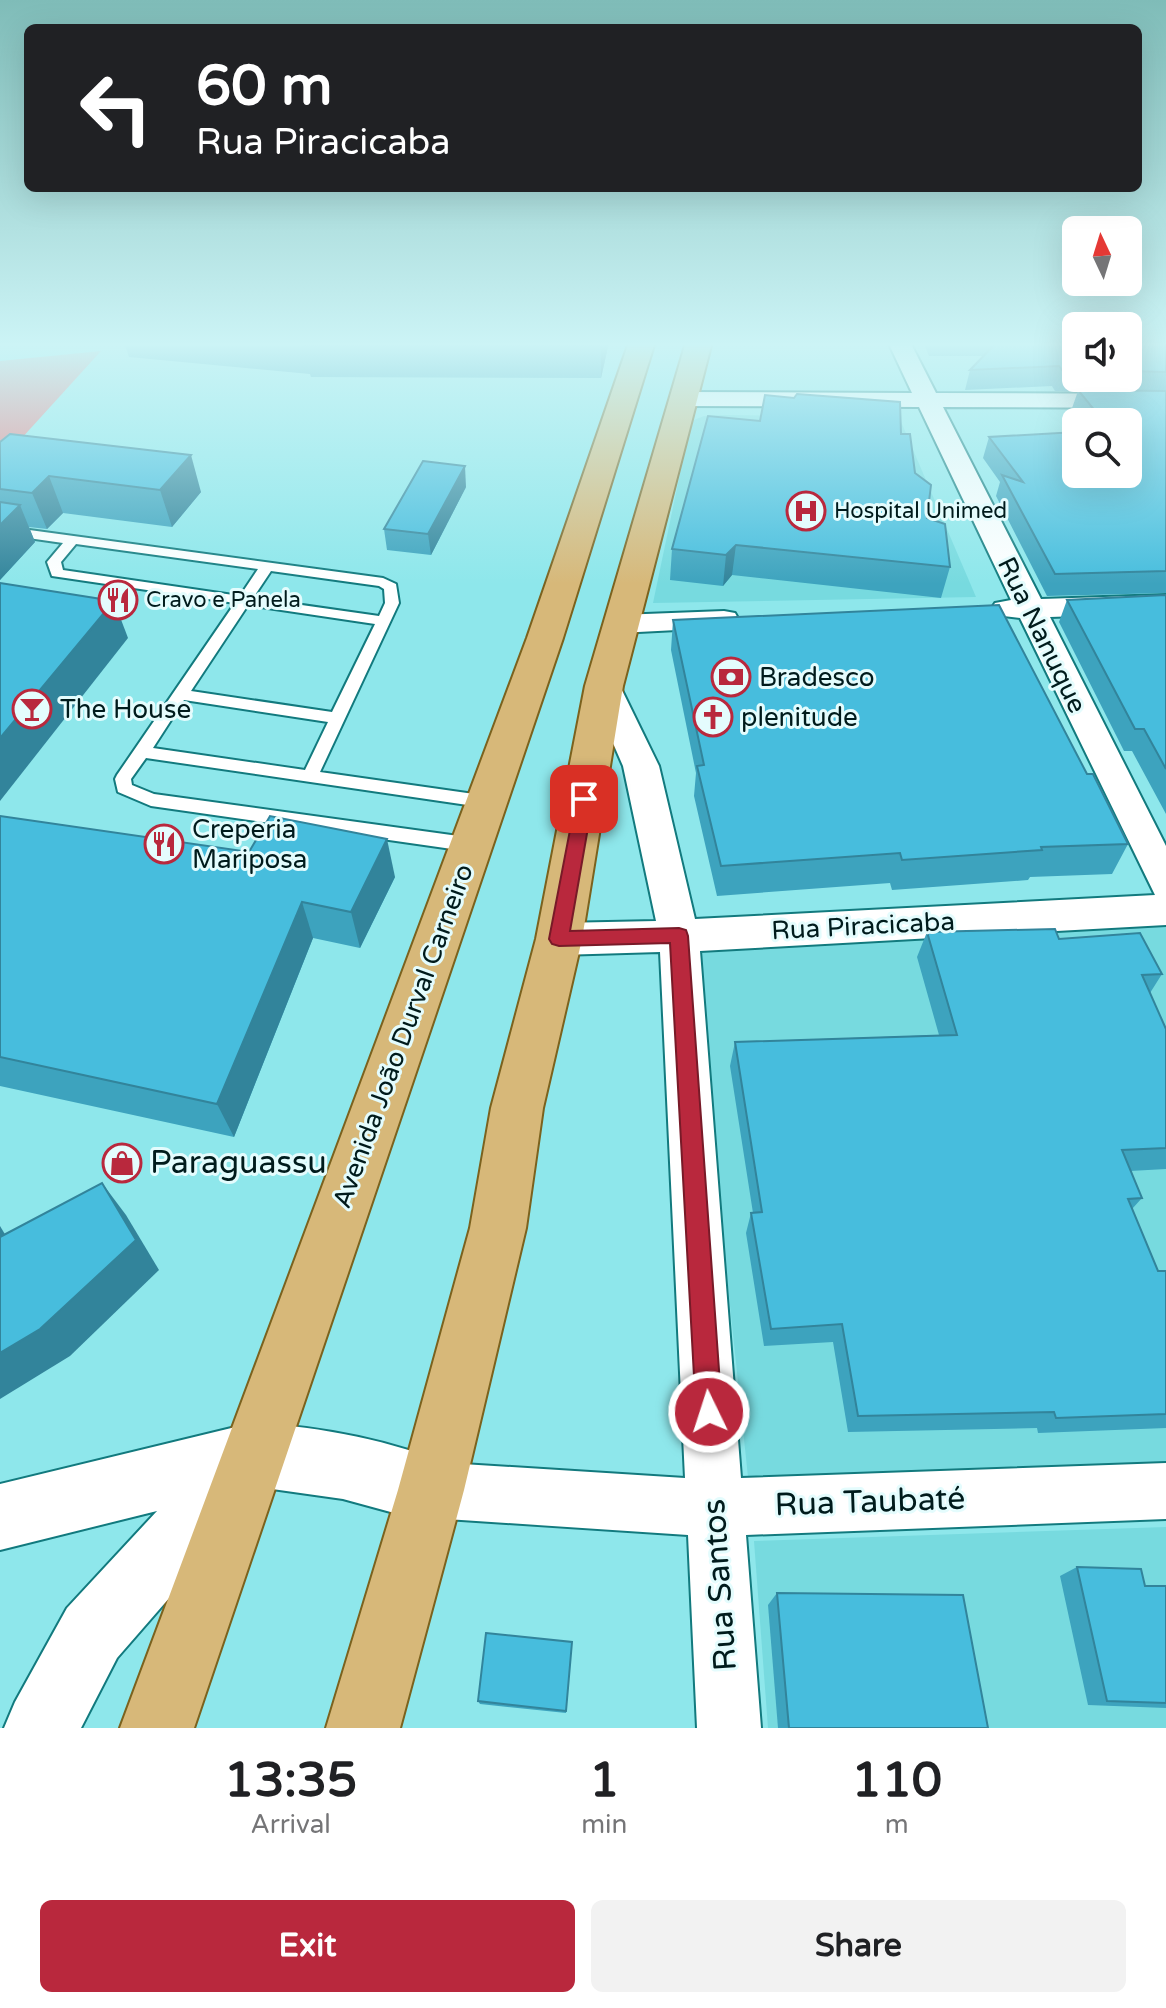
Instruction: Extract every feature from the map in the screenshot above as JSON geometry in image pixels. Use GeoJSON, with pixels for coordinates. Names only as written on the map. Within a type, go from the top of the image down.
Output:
{"type":"FeatureCollection","features":[{"type":"Feature","properties":{"kind":"main road","name":"Avenida João Durval Carneiro"},"geometry":{"type":"LineString","coordinates":[[157,1728],[480,824],[615,423]]}},
{"type":"Feature","properties":{"kind":"main road"},"geometry":{"type":"LineString","coordinates":[[363,1728],[431,1490],[498,1228],[517,1108],[559,939],[604,686],[675,423]]}},
{"type":"Feature","properties":{"kind":"street","name":"Rua Nanuque"},"geometry":{"type":"LineString","coordinates":[[937,423],[1166,884]]}},
{"type":"Feature","properties":{"kind":"street"},"geometry":{"type":"LineString","coordinates":[[983,610],[1166,604]]}},
{"type":"Feature","properties":{"kind":"street"},"geometry":{"type":"LineString","coordinates":[[619,624],[756,619]]}},
{"type":"Feature","properties":{"kind":"street","name":"Rua Santos"},"geometry":{"type":"LineString","coordinates":[[604,686],[641,766],[679,936],[729,1728]]}},
{"type":"Feature","properties":{"kind":"street","name":"Rua Piracicaba"},"geometry":{"type":"LineString","coordinates":[[559,939],[679,936],[1166,910]]}},
{"type":"Feature","properties":{"kind":"street"},"geometry":{"type":"LineString","coordinates":[[0,1517],[252,1455],[286,1456],[349,1467],[431,1490]]}},
{"type":"Feature","properties":{"kind":"street"},"geometry":{"type":"LineString","coordinates":[[41,1728],[92,1633],[252,1455]]}},
{"type":"Feature","properties":{"kind":"street","name":"Rua Taubaté"},"geometry":{"type":"LineString","coordinates":[[431,1490],[715,1508],[1166,1491]]}},
{"type":"Feature","properties":{"kind":"lane"},"geometry":{"type":"LineString","coordinates":[[0,530],[383,582],[394,593],[310,776]]}},
{"type":"Feature","properties":{"kind":"lane"},"geometry":{"type":"LineString","coordinates":[[72,540],[54,562],[57,573],[383,621]]}},
{"type":"Feature","properties":{"kind":"lane"},"geometry":{"type":"LineString","coordinates":[[268,565],[123,779],[124,788],[151,800],[480,824]]}},
{"type":"Feature","properties":{"kind":"lane"},"geometry":{"type":"LineString","coordinates":[[182,695],[338,718]]}},
{"type":"Feature","properties":{"kind":"lane"},"geometry":{"type":"LineString","coordinates":[[143,752],[310,776],[480,824]]}},
{"type":"Feature","properties":{"kind":"shaded area"},"geometry":{"type":"Polygon","coordinates":[[[0,423],[36,423],[0,462],[0,423]]]}},
{"type":"Feature","properties":{"kind":"shaded area","name":"Hospital Unimed"},"geometry":{"type":"Polygon","coordinates":[[[692,423],[901,423],[976,597],[653,603],[692,423]]]}},
{"type":"Feature","properties":{"kind":"shaded area"},"geometry":{"type":"Polygon","coordinates":[[[1166,923],[1166,1465],[748,1477],[692,943],[1166,923]]]}},
{"type":"Feature","properties":{"kind":"shaded area"},"geometry":{"type":"Polygon","coordinates":[[[1166,1527],[1166,1728],[768,1728],[754,1541],[1166,1527]]]}},
{"type":"Feature","properties":{"kind":"building","name":"Hospital Unimed"},"geometry":{"type":"Polygon","coordinates":[[[706,423],[901,423],[901,434],[910,434],[915,473],[931,485],[927,518],[945,524],[950,567],[736,545],[726,555],[672,549],[706,423]]]}},
{"type":"Feature","properties":{"kind":"building"},"geometry":{"type":"Polygon","coordinates":[[[1142,423],[1166,423],[1166,571],[1055,574],[1002,475],[1023,482],[989,437],[1062,433],[1062,488],[1142,488],[1142,423]]]}},
{"type":"Feature","properties":{"kind":"building"},"geometry":{"type":"Polygon","coordinates":[[[10,434],[191,455],[160,490],[49,476],[32,493],[0,489],[0,442],[10,434]]]}},
{"type":"Feature","properties":{"kind":"building"},"geometry":{"type":"Polygon","coordinates":[[[423,461],[465,466],[428,534],[384,529],[423,461]]]}},
{"type":"Feature","properties":{"kind":"building"},"geometry":{"type":"Polygon","coordinates":[[[0,502],[20,505],[0,525],[0,502]]]}},
{"type":"Feature","properties":{"kind":"building"},"geometry":{"type":"Polygon","coordinates":[[[0,583],[114,601],[0,738],[0,583]]]}},
{"type":"Feature","properties":{"kind":"building"},"geometry":{"type":"Polygon","coordinates":[[[1166,595],[1166,769],[1144,729],[1135,729],[1067,600],[1166,595]]]}},
{"type":"Feature","properties":{"kind":"building"},"geometry":{"type":"Polygon","coordinates":[[[999,605],[1087,774],[1093,774],[1128,844],[1041,847],[1042,850],[902,860],[900,853],[721,866],[697,766],[704,765],[673,620],[999,605]]]}},
{"type":"Feature","properties":{"kind":"building"},"geometry":{"type":"Polygon","coordinates":[[[0,816],[249,852],[270,816],[387,839],[351,912],[302,902],[217,1104],[0,1057],[0,816]]]}},
{"type":"Feature","properties":{"kind":"building"},"geometry":{"type":"Polygon","coordinates":[[[1055,929],[1059,939],[1140,933],[1162,974],[1142,975],[1166,1029],[1166,1148],[1122,1150],[1142,1198],[1128,1199],[1158,1271],[1166,1271],[1166,1414],[1056,1418],[1054,1412],[858,1416],[842,1324],[771,1329],[751,1213],[762,1212],[735,1042],[957,1035],[927,932],[1055,929]]]}},
{"type":"Feature","properties":{"kind":"building"},"geometry":{"type":"Polygon","coordinates":[[[102,1183],[136,1240],[40,1329],[0,1353],[0,1237],[102,1183]]]}},
{"type":"Feature","properties":{"kind":"building"},"geometry":{"type":"Polygon","coordinates":[[[1077,1567],[1141,1569],[1145,1586],[1166,1586],[1166,1703],[1107,1701],[1077,1567]]]}},
{"type":"Feature","properties":{"kind":"building"},"geometry":{"type":"Polygon","coordinates":[[[777,1593],[963,1595],[988,1728],[789,1728],[777,1593]]]}},
{"type":"Feature","properties":{"kind":"building"},"geometry":{"type":"Polygon","coordinates":[[[486,1633],[572,1642],[566,1711],[478,1701],[486,1633]]]}},
{"type":"Feature","properties":{"kind":"place","name":"Hospital Unimed"},"geometry":{"type":"Point","coordinates":[806,511]}},
{"type":"Feature","properties":{"kind":"place","name":"Cravo e Panela"},"geometry":{"type":"Point","coordinates":[118,600]}},
{"type":"Feature","properties":{"kind":"place","name":"Bradesco"},"geometry":{"type":"Point","coordinates":[731,677]}},
{"type":"Feature","properties":{"kind":"place","name":"The House"},"geometry":{"type":"Point","coordinates":[32,709]}},
{"type":"Feature","properties":{"kind":"place","name":"plenitude"},"geometry":{"type":"Point","coordinates":[713,717]}},
{"type":"Feature","properties":{"kind":"place","name":"Creperia Mariposa"},"geometry":{"type":"Point","coordinates":[164,844]}},
{"type":"Feature","properties":{"kind":"place","name":"Paraguassu"},"geometry":{"type":"Point","coordinates":[122,1163]}},
{"type":"Feature","properties":{"kind":"route"},"geometry":{"type":"LineString","coordinates":[[584,799],[559,939],[679,936],[709,1412]]}}]}
